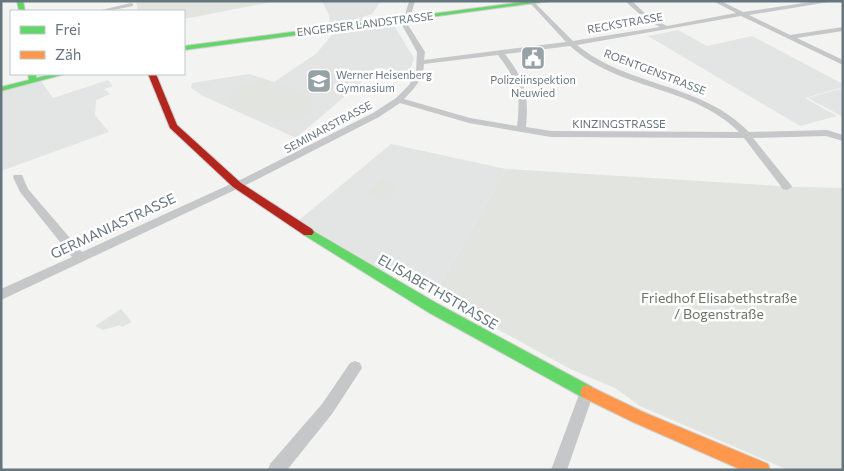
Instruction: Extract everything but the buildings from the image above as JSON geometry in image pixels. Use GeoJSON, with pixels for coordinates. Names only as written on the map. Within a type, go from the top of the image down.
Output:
{"type":"FeatureCollection","features":[{"type":"Feature","properties":{"kind":"main road","name":"ENGERSER LANDSTRASSE"},"geometry":{"type":"LineString","coordinates":[[185,48],[539,2]]}},
{"type":"Feature","properties":{"kind":"main road"},"geometry":{"type":"LineString","coordinates":[[1,83],[16,75]]}},
{"type":"Feature","properties":{"kind":"main road"},"geometry":{"type":"LineString","coordinates":[[1,83],[48,75]]}},
{"type":"Feature","properties":{"kind":"main road","name":"ELISABETHSTRASSE"},"geometry":{"type":"LineString","coordinates":[[152,75],[173,126],[237,185],[326,244],[410,295],[587,392],[638,417],[762,470]]}},
{"type":"Feature","properties":{"kind":"main road"},"geometry":{"type":"LineString","coordinates":[[1,89],[35,76]]}},
{"type":"Feature","properties":{"kind":"street"},"geometry":{"type":"LineString","coordinates":[[412,1],[405,19],[405,25],[420,48],[422,62]]}},
{"type":"Feature","properties":{"kind":"street"},"geometry":{"type":"LineString","coordinates":[[628,1],[648,18],[667,28]]}},
{"type":"Feature","properties":{"kind":"street"},"geometry":{"type":"LineString","coordinates":[[716,1],[843,62]]}},
{"type":"Feature","properties":{"kind":"street"},"geometry":{"type":"LineString","coordinates":[[785,1],[795,6]]}},
{"type":"Feature","properties":{"kind":"street","name":"RECKSTRASSE"},"geometry":{"type":"LineString","coordinates":[[422,62],[573,43],[740,14],[832,1]]}},
{"type":"Feature","properties":{"kind":"street","name":"ROENTGENSTRASSE"},"geometry":{"type":"LineString","coordinates":[[539,2],[573,43],[592,60],[612,70],[676,90],[705,103],[728,118],[746,135],[787,187]]}},
{"type":"Feature","properties":{"kind":"street"},"geometry":{"type":"LineString","coordinates":[[106,10],[131,6]]}},
{"type":"Feature","properties":{"kind":"street"},"geometry":{"type":"LineString","coordinates":[[789,37],[842,30]]}},
{"type":"Feature","properties":{"kind":"street"},"geometry":{"type":"LineString","coordinates":[[500,53],[515,73],[523,89],[521,129]]}},
{"type":"Feature","properties":{"kind":"street","name":"SEMINARSTRASSE"},"geometry":{"type":"LineString","coordinates":[[237,185],[357,126],[399,100],[418,75],[422,62]]}},
{"type":"Feature","properties":{"kind":"street","name":"KINZINGSTRASSE"},"geometry":{"type":"LineString","coordinates":[[399,100],[450,116],[521,129],[580,135],[827,133],[843,138]]}},
{"type":"Feature","properties":{"kind":"street"},"geometry":{"type":"LineString","coordinates":[[18,177],[24,190],[80,258]]}},
{"type":"Feature","properties":{"kind":"street","name":"GERMANIASTRASSE"},"geometry":{"type":"LineString","coordinates":[[1,295],[237,185]]}},
{"type":"Feature","properties":{"kind":"street"},"geometry":{"type":"LineString","coordinates":[[276,470],[327,409],[355,368]]}},
{"type":"Feature","properties":{"kind":"street"},"geometry":{"type":"LineString","coordinates":[[559,470],[587,392]]}},
{"type":"Feature","properties":{"kind":"shaded area"},"geometry":{"type":"Polygon","coordinates":[[[322,1],[381,1],[372,14],[363,17],[362,21],[330,25],[329,15],[322,1]]]}},
{"type":"Feature","properties":{"kind":"shaded area","name":"Werner Heisenberg Gymnasium"},"geometry":{"type":"Polygon","coordinates":[[[393,24],[414,58],[409,74],[378,68],[296,138],[203,96],[191,88],[192,83],[249,74],[274,82],[317,53],[333,33],[393,24]]]}},
{"type":"Feature","properties":{"kind":"shaded area"},"geometry":{"type":"Polygon","coordinates":[[[678,30],[707,46],[752,36],[843,84],[843,87],[805,98],[837,116],[800,126],[648,36],[678,30]]]}},
{"type":"Feature","properties":{"kind":"shaded area"},"geometry":{"type":"Polygon","coordinates":[[[108,80],[113,86],[104,89],[110,94],[96,100],[95,115],[109,132],[1,171],[1,92],[41,81],[53,98],[108,80]]]}},
{"type":"Feature","properties":{"kind":"shaded area"},"geometry":{"type":"Polygon","coordinates":[[[843,88],[843,117],[808,98],[843,88]]]}},
{"type":"Feature","properties":{"kind":"shaded area"},"geometry":{"type":"Polygon","coordinates":[[[391,144],[506,169],[434,294],[379,268],[298,221],[391,144]]]}},
{"type":"Feature","properties":{"kind":"green space"},"geometry":{"type":"Polygon","coordinates":[[[136,1],[277,1],[185,19],[185,10],[138,10],[136,1]]]}},
{"type":"Feature","properties":{"kind":"green space"},"geometry":{"type":"Polygon","coordinates":[[[260,81],[272,82],[310,97],[313,104],[311,111],[302,117],[292,120],[268,120],[246,113],[228,100],[231,91],[235,88],[260,81]]]}},
{"type":"Feature","properties":{"kind":"green space","name":"Friedhof Elisabethstraße / Bogenstraße"},"geometry":{"type":"Polygon","coordinates":[[[506,169],[796,187],[843,188],[843,470],[788,470],[640,406],[615,388],[570,369],[434,294],[506,169]]]}},
{"type":"Feature","properties":{"kind":"green space"},"geometry":{"type":"Polygon","coordinates":[[[383,178],[400,185],[384,203],[366,195],[383,178]]]}},
{"type":"Feature","properties":{"kind":"green space"},"geometry":{"type":"Polygon","coordinates":[[[121,309],[132,322],[122,327],[120,325],[103,330],[95,326],[121,309]]]}},
{"type":"Feature","properties":{"kind":"traffic: fast"},"geometry":{"type":"LineString","coordinates":[[20,1],[22,10]]}},
{"type":"Feature","properties":{"kind":"traffic: fast"},"geometry":{"type":"LineString","coordinates":[[185,48],[547,1]]}},
{"type":"Feature","properties":{"kind":"traffic: fast"},"geometry":{"type":"LineString","coordinates":[[32,75],[33,81],[57,75]]}},
{"type":"Feature","properties":{"kind":"traffic: fast"},"geometry":{"type":"LineString","coordinates":[[1,89],[33,81]]}},
{"type":"Feature","properties":{"kind":"traffic: fast"},"geometry":{"type":"LineString","coordinates":[[308,232],[433,308],[587,392]]}},
{"type":"Feature","properties":{"kind":"traffic: slow"},"geometry":{"type":"LineString","coordinates":[[587,392],[638,417],[762,470]]}},
{"type":"Feature","properties":{"kind":"traffic: jam"},"geometry":{"type":"LineString","coordinates":[[152,75],[173,126],[237,185],[308,232]]}},
{"type":"Feature","properties":{"kind":"place","name":"Polizeiinspektion Neuwied"},"geometry":{"type":"Point","coordinates":[533,58]}},
{"type":"Feature","properties":{"kind":"place","name":"Werner Heisenberg Gymnasium"},"geometry":{"type":"Point","coordinates":[319,81]}}]}
